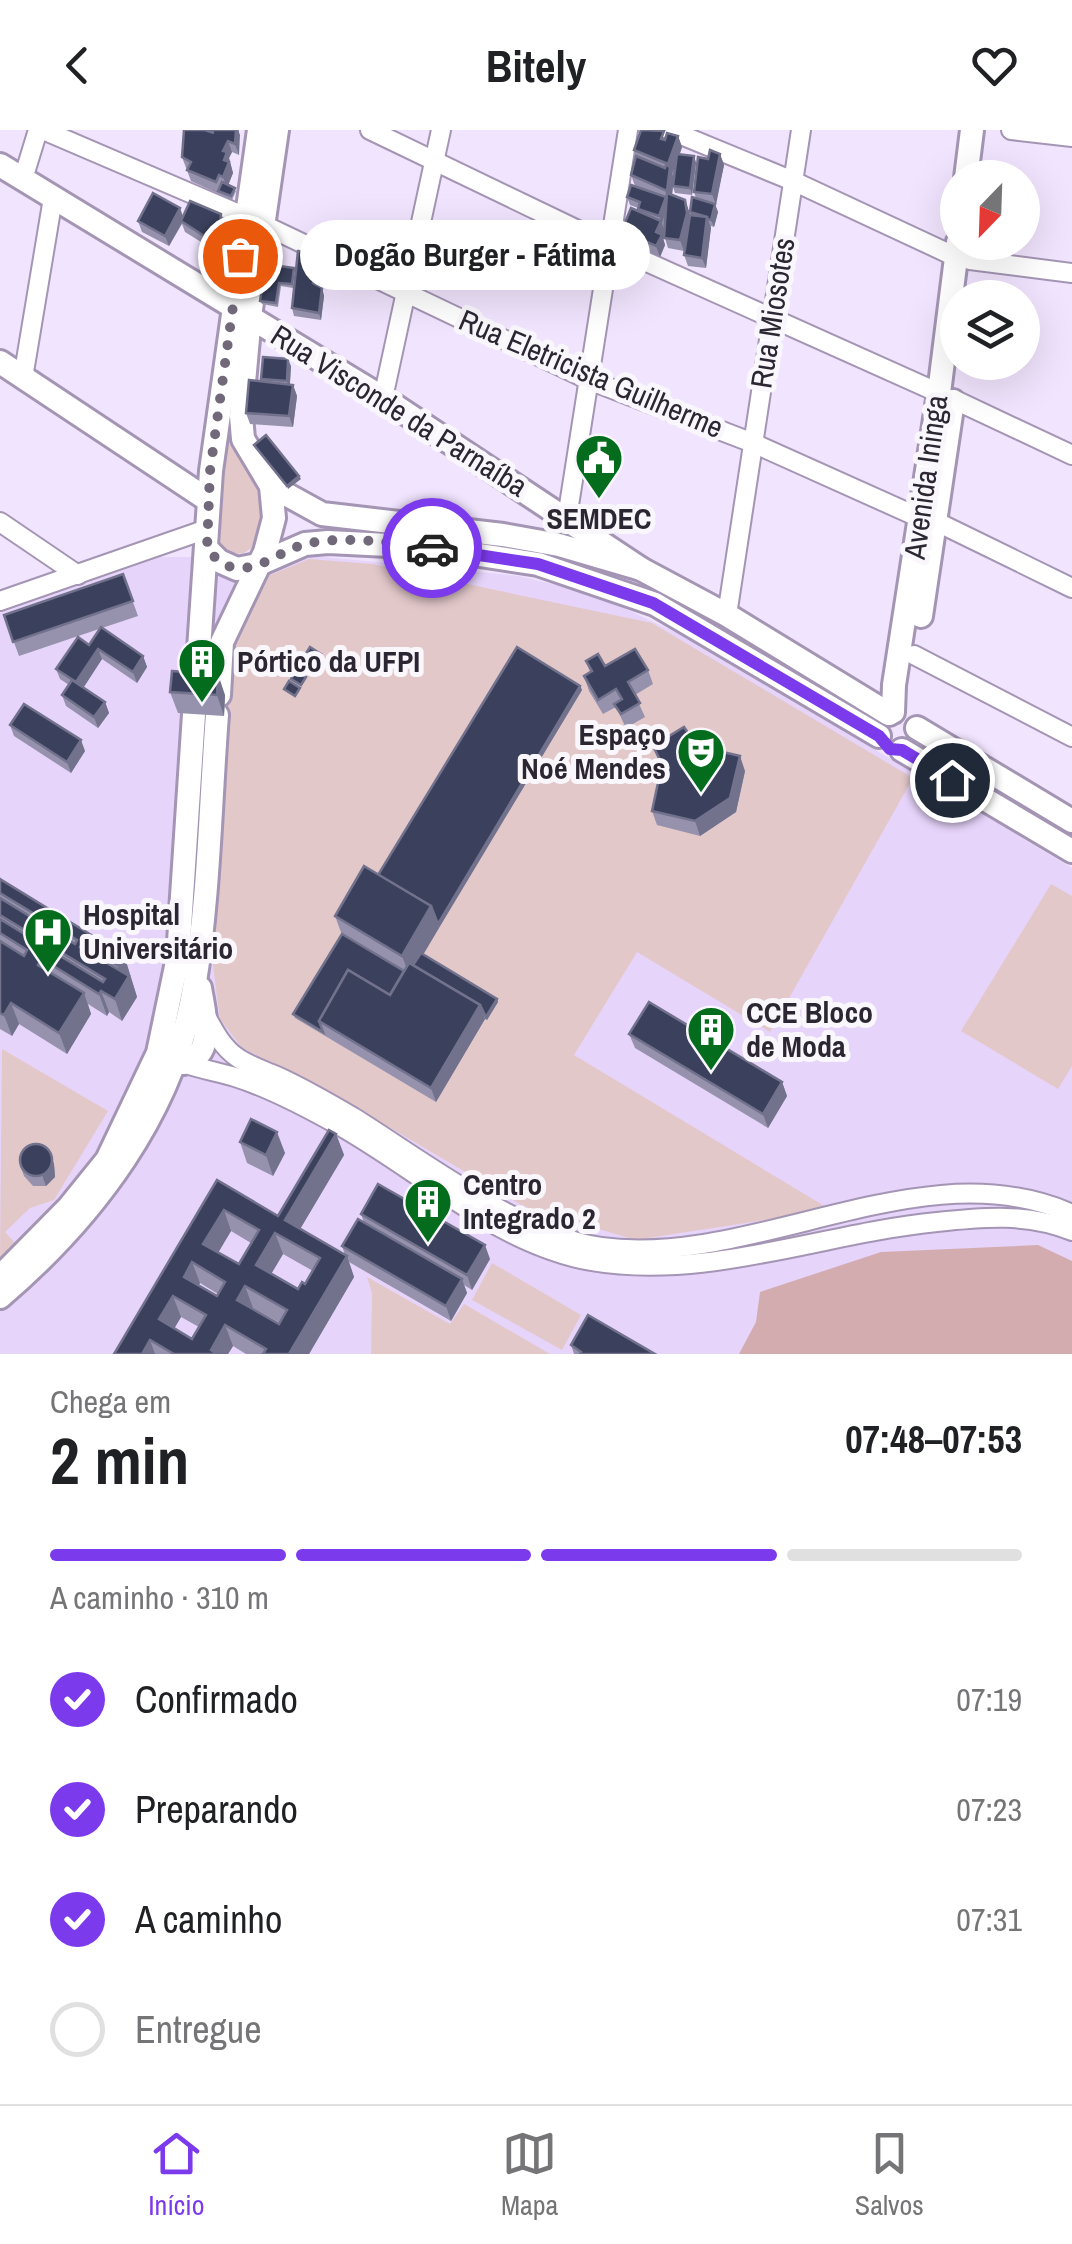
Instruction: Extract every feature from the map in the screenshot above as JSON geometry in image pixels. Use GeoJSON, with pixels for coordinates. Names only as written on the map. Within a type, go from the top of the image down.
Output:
{"type":"FeatureCollection","features":[{"type":"Feature","properties":{"kind":"main road"},"geometry":{"type":"LineString","coordinates":[[255,221],[259,130]]}},
{"type":"Feature","properties":{"kind":"main road"},"geometry":{"type":"LineString","coordinates":[[0,1297],[32,1270],[121,1169],[160,1092],[192,1001],[206,704],[210,471],[255,221],[277,130]]}},
{"type":"Feature","properties":{"kind":"main road"},"geometry":{"type":"LineString","coordinates":[[968,160],[972,130]]}},
{"type":"Feature","properties":{"kind":"main road"},"geometry":{"type":"LineString","coordinates":[[982,160],[986,130]]}},
{"type":"Feature","properties":{"kind":"main road","name":"Rua Visconde da Parnaíba"},"geometry":{"type":"LineString","coordinates":[[0,165],[384,398],[641,569]]}},
{"type":"Feature","properties":{"kind":"main road","name":"Avenida Ininga"},"geometry":{"type":"LineString","coordinates":[[902,717],[907,708],[907,653],[929,520],[963,260]]}},
{"type":"Feature","properties":{"kind":"main road"},"geometry":{"type":"LineString","coordinates":[[206,704],[222,642],[270,537],[274,518],[271,486],[241,428],[241,311]]}},
{"type":"Feature","properties":{"kind":"main road"},"geometry":{"type":"LineString","coordinates":[[0,362],[208,500]]}},
{"type":"Feature","properties":{"kind":"main road","name":"Avenida Ininga"},"geometry":{"type":"LineString","coordinates":[[946,396],[952,380]]}},
{"type":"Feature","properties":{"kind":"main road"},"geometry":{"type":"LineString","coordinates":[[271,486],[322,514],[538,564],[655,604],[879,736],[886,746],[902,750],[1072,851]]}},
{"type":"Feature","properties":{"kind":"main road"},"geometry":{"type":"LineString","coordinates":[[207,539],[229,567],[257,565],[305,544],[429,537],[559,545],[641,569],[902,717],[1072,821]]}},
{"type":"Feature","properties":{"kind":"main road"},"geometry":{"type":"LineString","coordinates":[[655,604],[666,582]]}},
{"type":"Feature","properties":{"kind":"main road"},"geometry":{"type":"LineString","coordinates":[[879,736],[880,723],[902,717]]}},
{"type":"Feature","properties":{"kind":"main road"},"geometry":{"type":"LineString","coordinates":[[902,717],[916,740],[902,750]]}},
{"type":"Feature","properties":{"kind":"main road"},"geometry":{"type":"LineString","coordinates":[[0,1278],[107,1160],[172,1055],[178,957],[202,758]]}},
{"type":"Feature","properties":{"kind":"main road"},"geometry":{"type":"LineString","coordinates":[[172,1055],[193,1061],[202,1052],[206,1037],[196,970]]}},
{"type":"Feature","properties":{"kind":"main road"},"geometry":{"type":"LineString","coordinates":[[160,1092],[208,1071]]}},
{"type":"Feature","properties":{"kind":"street"},"geometry":{"type":"LineString","coordinates":[[23,179],[40,130]]}},
{"type":"Feature","properties":{"kind":"street","name":"Rua Eletricista Guilherme"},"geometry":{"type":"LineString","coordinates":[[40,130],[255,221],[590,380],[752,442],[1072,588]]}},
{"type":"Feature","properties":{"kind":"street"},"geometry":{"type":"LineString","coordinates":[[370,130],[609,246],[772,316],[1072,455]]}},
{"type":"Feature","properties":{"kind":"street"},"geometry":{"type":"LineString","coordinates":[[384,398],[441,130]]}},
{"type":"Feature","properties":{"kind":"street"},"geometry":{"type":"LineString","coordinates":[[567,518],[628,130]]}},
{"type":"Feature","properties":{"kind":"street"},"geometry":{"type":"LineString","coordinates":[[668,130],[940,241]]}},
{"type":"Feature","properties":{"kind":"street","name":"Rua Miosotes"},"geometry":{"type":"LineString","coordinates":[[727,615],[800,130]]}},
{"type":"Feature","properties":{"kind":"street"},"geometry":{"type":"LineString","coordinates":[[1011,130],[1072,138]]}},
{"type":"Feature","properties":{"kind":"street"},"geometry":{"type":"LineString","coordinates":[[23,378],[53,198]]}},
{"type":"Feature","properties":{"kind":"street"},"geometry":{"type":"LineString","coordinates":[[1008,260],[1072,273]]}},
{"type":"Feature","properties":{"kind":"street"},"geometry":{"type":"LineString","coordinates":[[0,522],[78,575]]}},
{"type":"Feature","properties":{"kind":"street"},"geometry":{"type":"LineString","coordinates":[[0,600],[207,539]]}},
{"type":"Feature","properties":{"kind":"street"},"geometry":{"type":"LineString","coordinates":[[907,653],[1072,737]]}},
{"type":"Feature","properties":{"kind":"street"},"geometry":{"type":"LineString","coordinates":[[203,1007],[224,1046],[236,1057],[323,1099],[518,1219],[563,1238],[596,1246],[683,1249],[753,1235],[858,1206],[946,1196],[1030,1200],[1072,1214]]}},
{"type":"Feature","properties":{"kind":"street"},"geometry":{"type":"LineString","coordinates":[[172,1055],[208,1071],[258,1085],[338,1125],[509,1232],[595,1262],[686,1264],[736,1258],[862,1232],[977,1218],[1033,1219],[1072,1231]]}},
{"type":"Feature","properties":{"kind":"shaded area"},"geometry":{"type":"Polygon","coordinates":[[[233,348],[237,419],[260,483],[265,517],[253,546],[240,554],[225,550],[216,537],[233,348]]]}},
{"type":"Feature","properties":{"kind":"shaded area"},"geometry":{"type":"Polygon","coordinates":[[[161,557],[324,557],[519,576],[596,595],[696,642],[1072,868],[1072,1354],[0,1354],[0,613],[161,557]]]}},
{"type":"Feature","properties":{"kind":"shaded area"},"geometry":{"type":"Polygon","coordinates":[[[309,559],[372,564],[652,623],[913,778],[770,1032],[637,952],[574,1055],[831,1210],[635,1240],[523,1206],[314,1083],[242,1048],[220,1019],[206,912],[227,653],[258,580],[309,559]]]}},
{"type":"Feature","properties":{"kind":"shaded area"},"geometry":{"type":"Polygon","coordinates":[[[1051,884],[1072,896],[1072,1066],[1058,1089],[961,1031],[1051,884]]]}},
{"type":"Feature","properties":{"kind":"shaded area"},"geometry":{"type":"Polygon","coordinates":[[[2,1049],[108,1111],[54,1200],[30,1208],[5,1232],[16,1244],[0,1259],[2,1049]]]}},
{"type":"Feature","properties":{"kind":"shaded area"},"geometry":{"type":"Polygon","coordinates":[[[1038,1245],[1072,1261],[1072,1354],[739,1354],[756,1322],[760,1292],[881,1252],[1038,1245]]]}},
{"type":"Feature","properties":{"kind":"shaded area"},"geometry":{"type":"Polygon","coordinates":[[[492,1263],[581,1315],[562,1350],[472,1300],[492,1263]]]}},
{"type":"Feature","properties":{"kind":"shaded area"},"geometry":{"type":"Polygon","coordinates":[[[367,1277],[450,1324],[464,1304],[550,1354],[371,1354],[372,1293],[367,1277]]]}},
{"type":"Feature","properties":{"kind":"building"},"geometry":{"type":"Polygon","coordinates":[[[184,130],[236,130],[235,144],[228,141],[223,151],[227,152],[224,160],[229,162],[223,177],[219,175],[216,182],[187,170],[191,162],[182,157],[184,130]]]}},
{"type":"Feature","properties":{"kind":"building"},"geometry":{"type":"Polygon","coordinates":[[[641,130],[664,131],[661,139],[665,140],[667,133],[678,136],[668,164],[634,150],[641,130]]]}},
{"type":"Feature","properties":{"kind":"building"},"geometry":{"type":"Polygon","coordinates":[[[710,150],[720,154],[712,194],[694,192],[698,157],[708,159],[710,150]]]}},
{"type":"Feature","properties":{"kind":"building"},"geometry":{"type":"Polygon","coordinates":[[[677,154],[694,156],[690,188],[673,186],[677,154]]]}},
{"type":"Feature","properties":{"kind":"building"},"geometry":{"type":"Polygon","coordinates":[[[636,156],[670,167],[667,191],[631,175],[636,156]]]}},
{"type":"Feature","properties":{"kind":"building"},"geometry":{"type":"Polygon","coordinates":[[[222,182],[235,188],[231,196],[218,191],[222,182]]]}},
{"type":"Feature","properties":{"kind":"building"},"geometry":{"type":"Polygon","coordinates":[[[631,185],[666,197],[659,216],[638,209],[640,202],[627,197],[631,185]]]}},
{"type":"Feature","properties":{"kind":"building"},"geometry":{"type":"Polygon","coordinates":[[[153,193],[180,208],[165,236],[138,221],[153,193]]]}},
{"type":"Feature","properties":{"kind":"building"},"geometry":{"type":"Polygon","coordinates":[[[667,193],[685,200],[687,213],[680,240],[664,238],[667,193]]]}},
{"type":"Feature","properties":{"kind":"building"},"geometry":{"type":"Polygon","coordinates":[[[692,197],[715,204],[711,220],[690,212],[692,197]]]}},
{"type":"Feature","properties":{"kind":"building"},"geometry":{"type":"Polygon","coordinates":[[[190,201],[221,214],[218,245],[181,221],[190,201]]]}},
{"type":"Feature","properties":{"kind":"building"},"geometry":{"type":"Polygon","coordinates":[[[631,208],[661,221],[656,232],[662,235],[656,246],[631,235],[634,229],[624,225],[631,208]]]}},
{"type":"Feature","properties":{"kind":"building"},"geometry":{"type":"Polygon","coordinates":[[[690,215],[707,217],[702,258],[684,255],[690,215]]]}},
{"type":"Feature","properties":{"kind":"building"},"geometry":{"type":"Polygon","coordinates":[[[298,251],[317,253],[313,283],[322,288],[319,313],[292,308],[298,251]]]}},
{"type":"Feature","properties":{"kind":"building"},"geometry":{"type":"Polygon","coordinates":[[[266,264],[294,268],[292,284],[279,283],[276,303],[260,301],[266,264]]]}},
{"type":"Feature","properties":{"kind":"building"},"geometry":{"type":"Polygon","coordinates":[[[263,357],[288,359],[287,381],[261,379],[263,357]]]}},
{"type":"Feature","properties":{"kind":"building"},"geometry":{"type":"Polygon","coordinates":[[[249,380],[293,385],[289,416],[246,413],[249,380]]]}},
{"type":"Feature","properties":{"kind":"building"},"geometry":{"type":"Polygon","coordinates":[[[266,435],[299,476],[287,486],[254,445],[266,435]]]}},
{"type":"Feature","properties":{"kind":"building"},"geometry":{"type":"Polygon","coordinates":[[[123,574],[133,601],[13,642],[4,615],[123,574]]]}},
{"type":"Feature","properties":{"kind":"building"},"geometry":{"type":"Polygon","coordinates":[[[101,627],[143,656],[133,672],[98,649],[76,682],[56,669],[78,637],[89,645],[101,627]]]}},
{"type":"Feature","properties":{"kind":"building"},"geometry":{"type":"Polygon","coordinates":[[[310,647],[321,654],[315,662],[305,655],[310,647]]]}},
{"type":"Feature","properties":{"kind":"building"},"geometry":{"type":"Polygon","coordinates":[[[517,647],[580,686],[438,924],[431,906],[378,875],[517,647]]]}},
{"type":"Feature","properties":{"kind":"building"},"geometry":{"type":"Polygon","coordinates":[[[635,649],[648,670],[628,682],[640,703],[621,714],[614,704],[622,699],[616,689],[598,700],[584,676],[592,671],[586,661],[598,654],[605,666],[635,649]]]}},
{"type":"Feature","properties":{"kind":"building"},"geometry":{"type":"Polygon","coordinates":[[[303,656],[314,663],[309,671],[298,665],[303,656]]]}},
{"type":"Feature","properties":{"kind":"building"},"geometry":{"type":"Polygon","coordinates":[[[296,670],[306,677],[301,685],[291,679],[296,670]]]}},
{"type":"Feature","properties":{"kind":"building"},"geometry":{"type":"Polygon","coordinates":[[[172,671],[218,674],[217,695],[170,692],[172,671]]]}},
{"type":"Feature","properties":{"kind":"building"},"geometry":{"type":"Polygon","coordinates":[[[72,680],[105,702],[94,717],[62,695],[72,680]]]}},
{"type":"Feature","properties":{"kind":"building"},"geometry":{"type":"Polygon","coordinates":[[[289,681],[300,688],[295,696],[284,689],[289,681]]]}},
{"type":"Feature","properties":{"kind":"building"},"geometry":{"type":"Polygon","coordinates":[[[24,704],[81,740],[67,762],[10,725],[24,704]]]}},
{"type":"Feature","properties":{"kind":"building","name":"Espaço Noé Mendes"},"geometry":{"type":"Polygon","coordinates":[[[684,727],[697,746],[740,756],[730,798],[695,821],[652,811],[662,764],[653,746],[684,727]]]}},
{"type":"Feature","properties":{"kind":"building"},"geometry":{"type":"Polygon","coordinates":[[[364,866],[431,906],[402,956],[335,916],[364,866]]]}},
{"type":"Feature","properties":{"kind":"building","name":"Hospital Universitário"},"geometry":{"type":"Polygon","coordinates":[[[0,879],[124,955],[117,965],[82,944],[80,947],[129,976],[115,999],[101,991],[99,994],[42,959],[38,965],[84,993],[59,1033],[11,1003],[4,1015],[0,1013],[0,941],[24,956],[27,950],[0,933],[0,919],[103,982],[105,979],[0,915],[0,898],[75,944],[77,940],[0,893],[0,879]]]}},
{"type":"Feature","properties":{"kind":"building"},"geometry":{"type":"Polygon","coordinates":[[[342,934],[404,971],[390,995],[348,970],[319,1021],[323,1032],[293,1014],[342,934]]]}},
{"type":"Feature","properties":{"kind":"building"},"geometry":{"type":"Polygon","coordinates":[[[421,953],[497,999],[486,1017],[480,1005],[413,965],[421,953]]]}},
{"type":"Feature","properties":{"kind":"building"},"geometry":{"type":"Polygon","coordinates":[[[409,963],[480,1005],[431,1088],[319,1021],[348,970],[390,995],[409,963]]]}},
{"type":"Feature","properties":{"kind":"building","name":"CCE Bloco de Moda"},"geometry":{"type":"Polygon","coordinates":[[[649,1002],[782,1082],[763,1114],[629,1034],[649,1002]]]}},
{"type":"Feature","properties":{"kind":"building"},"geometry":{"type":"Polygon","coordinates":[[[251,1119],[277,1132],[266,1155],[240,1142],[251,1119]]]}},
{"type":"Feature","properties":{"kind":"building"},"geometry":{"type":"Polygon","coordinates":[[[329,1130],[336,1134],[285,1220],[347,1256],[289,1354],[263,1354],[266,1349],[225,1325],[211,1350],[218,1354],[174,1354],[150,1340],[142,1354],[114,1354],[217,1180],[278,1216],[329,1130]],[[224,1210],[203,1244],[239,1264],[259,1230],[224,1210]],[[275,1233],[256,1265],[298,1289],[320,1258],[275,1233]],[[192,1262],[184,1277],[217,1296],[225,1282],[192,1262]],[[245,1286],[237,1300],[279,1324],[287,1310],[245,1286]],[[173,1296],[159,1319],[192,1339],[206,1315],[173,1296]]]}},
{"type":"Feature","properties":{"kind":"building"},"geometry":{"type":"Polygon","coordinates":[[[36,1144],[47,1149],[52,1160],[47,1171],[36,1176],[25,1171],[20,1160],[25,1149],[36,1144]]]}},
{"type":"Feature","properties":{"kind":"building","name":"Centro Integrado 2"},"geometry":{"type":"Polygon","coordinates":[[[378,1184],[485,1245],[467,1275],[361,1214],[378,1184]]]}},
{"type":"Feature","properties":{"kind":"building"},"geometry":{"type":"Polygon","coordinates":[[[358,1219],[462,1279],[446,1306],[342,1246],[358,1219]]]}},
{"type":"Feature","properties":{"kind":"building"},"geometry":{"type":"Polygon","coordinates":[[[588,1315],[655,1354],[580,1354],[571,1345],[588,1315]]]}},
{"type":"Feature","properties":{"kind":"way so far"},"geometry":{"type":"LineString","coordinates":[[240,256],[210,471],[207,549],[229,567],[246,568],[305,544],[358,542],[432,548]]}},
{"type":"Feature","properties":{"kind":"place","name":"Dogão Burger - Fátima"},"geometry":{"type":"Point","coordinates":[240,256]}},
{"type":"Feature","properties":{"kind":"place","name":"SEMDEC"},"geometry":{"type":"Point","coordinates":[599,500]}},
{"type":"Feature","properties":{"kind":"place","name":"Pórtico da UFPI"},"geometry":{"type":"Point","coordinates":[202,704]}},
{"type":"Feature","properties":{"kind":"place","name":"Espaço Noé Mendes"},"geometry":{"type":"Point","coordinates":[701,794]}},
{"type":"Feature","properties":{"kind":"place","name":"Hospital Universitário"},"geometry":{"type":"Point","coordinates":[48,974]}},
{"type":"Feature","properties":{"kind":"place","name":"CCE Bloco de Moda"},"geometry":{"type":"Point","coordinates":[711,1072]}},
{"type":"Feature","properties":{"kind":"place","name":"Centro Integrado 2"},"geometry":{"type":"Point","coordinates":[428,1244]}},
{"type":"Feature","properties":{"kind":"route"},"geometry":{"type":"LineString","coordinates":[[432,548],[538,564],[655,604],[879,736],[890,749],[902,750],[952,780]]}}]}
